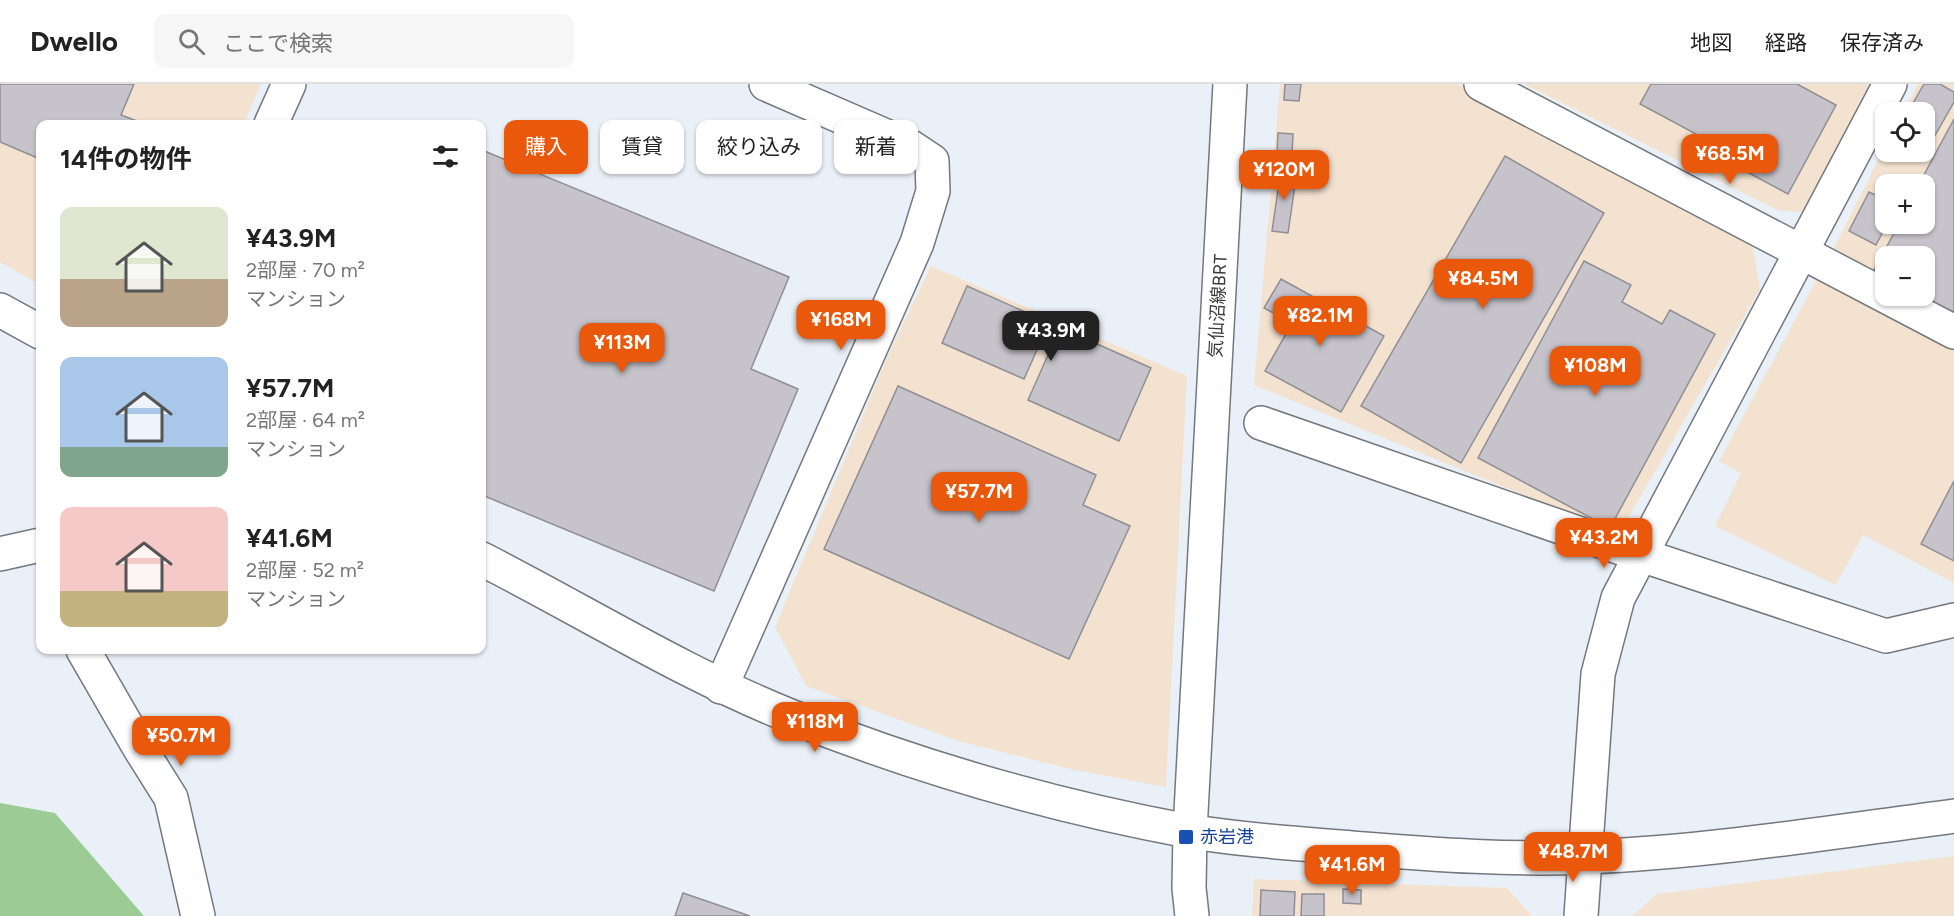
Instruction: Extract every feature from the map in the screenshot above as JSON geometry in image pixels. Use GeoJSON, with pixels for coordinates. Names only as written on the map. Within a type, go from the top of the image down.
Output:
{"type":"FeatureCollection","features":[{"type":"Feature","properties":{"kind":"street"},"geometry":{"type":"LineString","coordinates":[[273,120],[289,84]]}},
{"type":"Feature","properties":{"kind":"street"},"geometry":{"type":"LineString","coordinates":[[721,687],[916,243],[933,191],[932,161],[911,147],[766,84]]}},
{"type":"Feature","properties":{"kind":"street","name":"気仙沼線BRT"},"geometry":{"type":"LineString","coordinates":[[1187,907],[1196,708],[1188,680],[1192,562],[1206,527],[1230,84]]}},
{"type":"Feature","properties":{"kind":"street"},"geometry":{"type":"LineString","coordinates":[[1481,84],[1954,332]]}},
{"type":"Feature","properties":{"kind":"street"},"geometry":{"type":"LineString","coordinates":[[1581,916],[1598,674],[1618,598],[1890,84]]}},
{"type":"Feature","properties":{"kind":"street"},"geometry":{"type":"LineString","coordinates":[[0,310],[36,330]]}},
{"type":"Feature","properties":{"kind":"street"},"geometry":{"type":"LineString","coordinates":[[1261,423],[1641,555],[1886,636],[1954,620]]}},
{"type":"Feature","properties":{"kind":"street"},"geometry":{"type":"LineString","coordinates":[[0,554],[36,545]]}},
{"type":"Feature","properties":{"kind":"street"},"geometry":{"type":"LineString","coordinates":[[486,561],[721,687],[789,716],[964,777],[1070,805],[1190,831],[1384,851],[1481,857],[1584,857],[1692,851],[1954,816]]}},
{"type":"Feature","properties":{"kind":"street"},"geometry":{"type":"LineString","coordinates":[[85,654],[171,798],[198,916]]}},
{"type":"Feature","properties":{"kind":"shaded area"},"geometry":{"type":"Polygon","coordinates":[[[0,84],[261,84],[246,120],[36,120],[36,283],[0,262],[0,84]]]}},
{"type":"Feature","properties":{"kind":"shaded area"},"geometry":{"type":"Polygon","coordinates":[[[1280,84],[1457,84],[1751,238],[1760,289],[1619,534],[1254,385],[1280,84]]]}},
{"type":"Feature","properties":{"kind":"shaded area"},"geometry":{"type":"Polygon","coordinates":[[[1524,84],[1875,84],[1811,212],[1780,211],[1524,84]]]}},
{"type":"Feature","properties":{"kind":"shaded area"},"geometry":{"type":"Polygon","coordinates":[[[1918,84],[1954,84],[1954,583],[1863,535],[1836,585],[1715,526],[1741,473],[1719,461],[1877,162],[1935,162],[1935,102],[1908,102],[1918,84]]]}},
{"type":"Feature","properties":{"kind":"shaded area"},"geometry":{"type":"Polygon","coordinates":[[[931,266],[1187,376],[1166,787],[1070,769],[958,741],[806,686],[775,627],[888,355],[931,266]]]}},
{"type":"Feature","properties":{"kind":"shaded area"},"geometry":{"type":"Polygon","coordinates":[[[1954,856],[1954,916],[1632,916],[1657,894],[1954,856]]]}},
{"type":"Feature","properties":{"kind":"shaded area"},"geometry":{"type":"Polygon","coordinates":[[[1254,879],[1507,888],[1532,916],[1252,916],[1254,879]]]}},
{"type":"Feature","properties":{"kind":"green space"},"geometry":{"type":"Polygon","coordinates":[[[0,803],[55,813],[144,916],[0,916],[0,803]]]}},
{"type":"Feature","properties":{"kind":"building"},"geometry":{"type":"Polygon","coordinates":[[[0,84],[134,84],[121,115],[134,120],[36,120],[36,157],[0,142],[0,84]]]}},
{"type":"Feature","properties":{"kind":"building"},"geometry":{"type":"Polygon","coordinates":[[[1285,84],[1301,84],[1299,101],[1284,100],[1285,84]]]}},
{"type":"Feature","properties":{"kind":"building"},"geometry":{"type":"Polygon","coordinates":[[[1651,84],[1797,84],[1836,105],[1788,194],[1691,142],[1696,134],[1640,104],[1651,84]]]}},
{"type":"Feature","properties":{"kind":"building"},"geometry":{"type":"Polygon","coordinates":[[[1924,84],[1940,84],[1954,92],[1954,102],[1935,135],[1935,102],[1914,102],[1924,84]]]}},
{"type":"Feature","properties":{"kind":"building"},"geometry":{"type":"Polygon","coordinates":[[[1954,119],[1954,312],[1935,302],[1935,246],[1887,246],[1894,234],[1935,234],[1935,174],[1924,174],[1931,162],[1935,162],[1935,154],[1954,119]]]}},
{"type":"Feature","properties":{"kind":"building"},"geometry":{"type":"Polygon","coordinates":[[[1278,133],[1293,134],[1292,155],[1277,153],[1278,133]]]}},
{"type":"Feature","properties":{"kind":"building"},"geometry":{"type":"Polygon","coordinates":[[[486,152],[504,159],[504,174],[540,174],[789,277],[751,369],[798,389],[714,591],[486,497],[486,152]]]}},
{"type":"Feature","properties":{"kind":"building"},"geometry":{"type":"Polygon","coordinates":[[[1505,156],[1604,213],[1461,463],[1361,406],[1505,156]]]}},
{"type":"Feature","properties":{"kind":"building"},"geometry":{"type":"Polygon","coordinates":[[[1281,169],[1297,171],[1288,233],[1272,231],[1281,169]]]}},
{"type":"Feature","properties":{"kind":"building"},"geometry":{"type":"Polygon","coordinates":[[[1869,192],[1875,195],[1875,234],[1882,234],[1876,245],[1849,231],[1869,192]]]}},
{"type":"Feature","properties":{"kind":"building"},"geometry":{"type":"Polygon","coordinates":[[[1584,261],[1631,285],[1622,302],[1662,324],[1670,310],[1715,334],[1610,528],[1478,458],[1584,261]]]}},
{"type":"Feature","properties":{"kind":"building"},"geometry":{"type":"Polygon","coordinates":[[[1281,279],[1384,336],[1341,412],[1265,371],[1292,323],[1264,308],[1281,279]]]}},
{"type":"Feature","properties":{"kind":"building"},"geometry":{"type":"Polygon","coordinates":[[[967,286],[1151,368],[1119,441],[1028,400],[1052,346],[1041,341],[1024,379],[942,343],[967,286]]]}},
{"type":"Feature","properties":{"kind":"building"},"geometry":{"type":"Polygon","coordinates":[[[898,386],[1096,475],[1083,505],[1130,526],[1069,659],[824,549],[898,386]]]}},
{"type":"Feature","properties":{"kind":"building"},"geometry":{"type":"Polygon","coordinates":[[[1954,481],[1954,561],[1921,544],[1954,481]]]}},
{"type":"Feature","properties":{"kind":"building"},"geometry":{"type":"Polygon","coordinates":[[[1343,889],[1361,890],[1361,904],[1343,903],[1343,889]]]}},
{"type":"Feature","properties":{"kind":"building"},"geometry":{"type":"Polygon","coordinates":[[[1261,890],[1295,892],[1294,916],[1260,916],[1261,890]]]}},
{"type":"Feature","properties":{"kind":"building"},"geometry":{"type":"Polygon","coordinates":[[[683,893],[750,916],[675,916],[683,893]]]}},
{"type":"Feature","properties":{"kind":"building"},"geometry":{"type":"Polygon","coordinates":[[[1302,894],[1324,894],[1324,916],[1301,916],[1302,894]]]}},
{"type":"Feature","properties":{"kind":"place","name":"赤岩港"},"geometry":{"type":"Point","coordinates":[1186,837]}}]}
